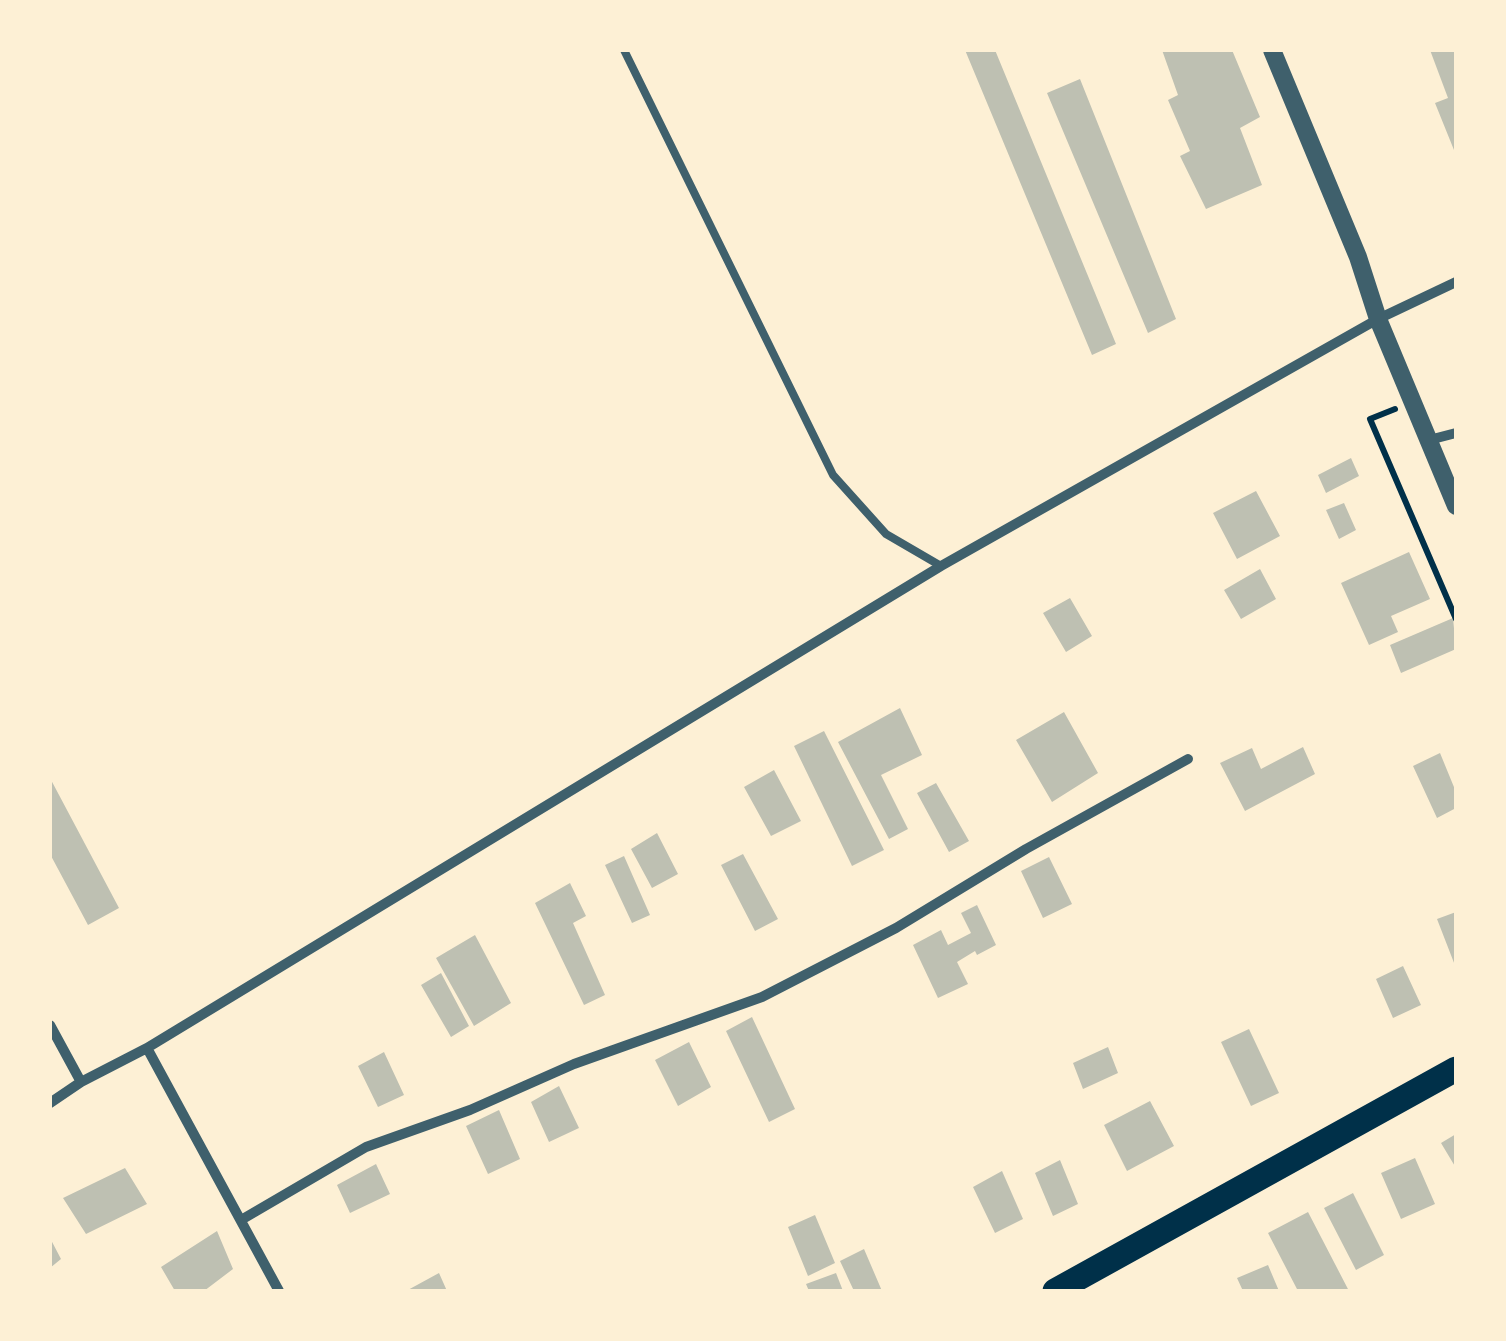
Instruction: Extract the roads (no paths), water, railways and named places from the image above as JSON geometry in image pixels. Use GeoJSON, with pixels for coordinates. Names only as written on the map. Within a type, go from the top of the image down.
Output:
{"type":"FeatureCollection","features":[{"type":"Feature","properties":{"kind":"main road"},"geometry":{"type":"LineString","coordinates":[[1055,1291],[1456,1069]]}},
{"type":"Feature","properties":{"kind":"street"},"geometry":{"type":"LineString","coordinates":[[1272,50],[1456,506]]}},
{"type":"Feature","properties":{"kind":"street"},"geometry":{"type":"LineString","coordinates":[[50,1103],[942,566],[1378,319],[1456,282]]}},
{"type":"Feature","properties":{"kind":"street"},"geometry":{"type":"LineString","coordinates":[[1428,440],[1456,433]]}},
{"type":"Feature","properties":{"kind":"street"},"geometry":{"type":"LineString","coordinates":[[241,1220],[366,1147],[470,1110],[574,1064],[762,997],[896,928],[1188,758]]}},
{"type":"Feature","properties":{"kind":"street"},"geometry":{"type":"LineString","coordinates":[[50,1025],[81,1082]]}},
{"type":"Feature","properties":{"kind":"street"},"geometry":{"type":"LineString","coordinates":[[147,1048],[279,1291]]}},
{"type":"Feature","properties":{"kind":"lane"},"geometry":{"type":"LineString","coordinates":[[624,50],[832,475],[886,534],[942,566]]}}]}
